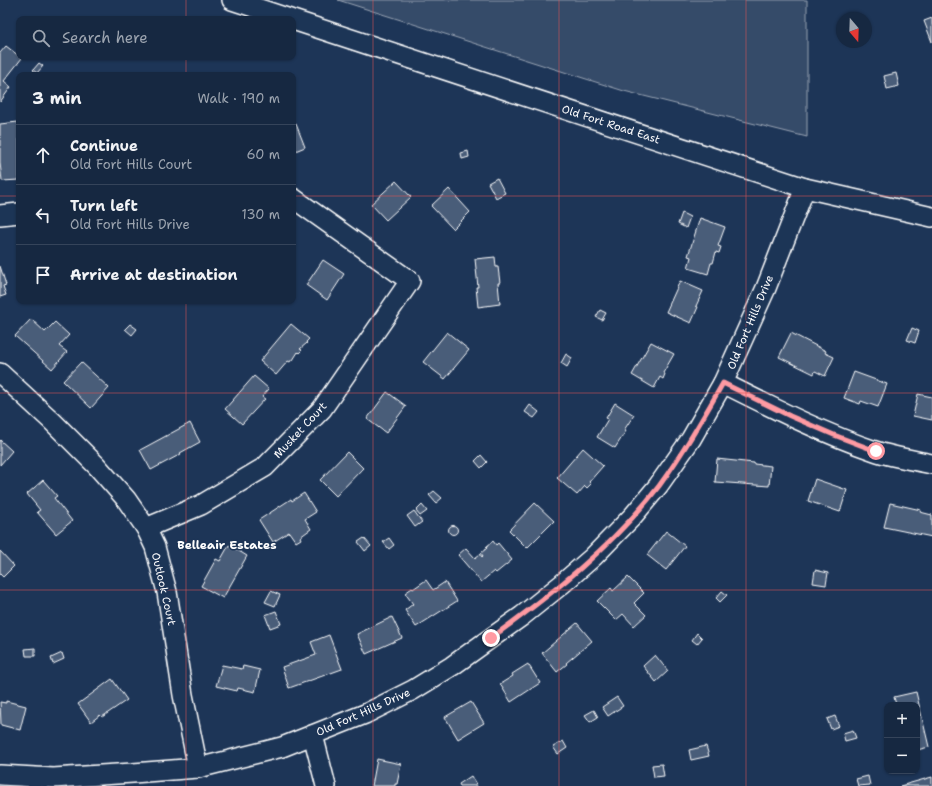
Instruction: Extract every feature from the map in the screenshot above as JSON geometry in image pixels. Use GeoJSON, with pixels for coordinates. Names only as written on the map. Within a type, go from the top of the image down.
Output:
{"type":"FeatureCollection","features":[{"type":"Feature","properties":{"kind":"street"},"geometry":{"type":"LineString","coordinates":[[232,0],[281,16]]}},
{"type":"Feature","properties":{"kind":"street","name":"Old Fort Road East"},"geometry":{"type":"LineString","coordinates":[[296,21],[805,188],[932,217]]}},
{"type":"Feature","properties":{"kind":"street","name":"Old Fort Hills Drive"},"geometry":{"type":"LineString","coordinates":[[0,775],[53,778],[133,774],[198,768],[282,747],[365,714],[413,690],[452,666],[522,616],[562,584],[592,557],[632,517],[658,486],[691,439],[723,383],[766,288],[805,188]]}},
{"type":"Feature","properties":{"kind":"street","name":"Musket Court"},"geometry":{"type":"LineString","coordinates":[[146,528],[201,505],[265,467],[322,409],[410,281],[296,200]]}},
{"type":"Feature","properties":{"kind":"street"},"geometry":{"type":"LineString","coordinates":[[0,215],[16,212]]}},
{"type":"Feature","properties":{"kind":"street","name":"Outlook Court"},"geometry":{"type":"LineString","coordinates":[[0,373],[53,422],[96,465],[126,499],[146,528],[155,548],[167,592],[183,695],[198,768]]}},
{"type":"Feature","properties":{"kind":"street"},"geometry":{"type":"LineString","coordinates":[[723,383],[790,416],[834,435],[876,451],[932,464]]}},
{"type":"Feature","properties":{"kind":"street"},"geometry":{"type":"LineString","coordinates":[[313,734],[326,786]]}},
{"type":"Feature","properties":{"kind":"shaded area"},"geometry":{"type":"Polygon","coordinates":[[[338,0],[807,0],[807,137],[624,91],[338,0]]]}},
{"type":"Feature","properties":{"kind":"building"},"geometry":{"type":"Polygon","coordinates":[[[932,18],[932,42],[924,21],[932,18]]]}},
{"type":"Feature","properties":{"kind":"building"},"geometry":{"type":"Polygon","coordinates":[[[6,46],[16,54],[16,60],[20,60],[4,81],[11,87],[0,102],[0,53],[6,46]]]}},
{"type":"Feature","properties":{"kind":"building"},"geometry":{"type":"Polygon","coordinates":[[[39,63],[43,66],[38,72],[33,70],[39,63]]]}},
{"type":"Feature","properties":{"kind":"building"},"geometry":{"type":"Polygon","coordinates":[[[896,73],[899,86],[887,89],[884,76],[896,73]]]}},
{"type":"Feature","properties":{"kind":"building"},"geometry":{"type":"Polygon","coordinates":[[[16,122],[16,180],[2,181],[0,163],[0,124],[16,122]]]}},
{"type":"Feature","properties":{"kind":"building"},"geometry":{"type":"Polygon","coordinates":[[[296,124],[305,147],[296,151],[296,124]]]}},
{"type":"Feature","properties":{"kind":"building"},"geometry":{"type":"Polygon","coordinates":[[[468,151],[469,157],[462,159],[461,153],[468,151]]]}},
{"type":"Feature","properties":{"kind":"building"},"geometry":{"type":"Polygon","coordinates":[[[497,178],[505,193],[496,198],[488,183],[497,178]]]}},
{"type":"Feature","properties":{"kind":"building"},"geometry":{"type":"Polygon","coordinates":[[[396,181],[411,197],[386,220],[371,204],[396,181]]]}},
{"type":"Feature","properties":{"kind":"building"},"geometry":{"type":"Polygon","coordinates":[[[449,189],[470,212],[453,229],[431,206],[449,189]]]}},
{"type":"Feature","properties":{"kind":"building"},"geometry":{"type":"Polygon","coordinates":[[[682,213],[690,217],[686,228],[678,224],[682,213]]]}},
{"type":"Feature","properties":{"kind":"building"},"geometry":{"type":"Polygon","coordinates":[[[700,218],[725,227],[718,246],[721,247],[719,253],[716,252],[708,274],[688,268],[691,257],[688,256],[700,218]]]}},
{"type":"Feature","properties":{"kind":"building"},"geometry":{"type":"Polygon","coordinates":[[[495,257],[500,283],[498,283],[500,304],[478,307],[476,287],[478,287],[475,259],[495,257]]]}},
{"type":"Feature","properties":{"kind":"building"},"geometry":{"type":"Polygon","coordinates":[[[323,260],[344,274],[327,300],[306,285],[323,260]]]}},
{"type":"Feature","properties":{"kind":"building"},"geometry":{"type":"Polygon","coordinates":[[[0,266],[6,285],[3,286],[6,295],[0,297],[0,266]]]}},
{"type":"Feature","properties":{"kind":"building"},"geometry":{"type":"Polygon","coordinates":[[[680,281],[703,291],[696,306],[698,307],[691,323],[666,312],[680,281]]]}},
{"type":"Feature","properties":{"kind":"building"},"geometry":{"type":"Polygon","coordinates":[[[600,310],[606,313],[602,320],[596,317],[600,310]]]}},
{"type":"Feature","properties":{"kind":"building"},"geometry":{"type":"Polygon","coordinates":[[[31,319],[45,332],[55,322],[69,335],[59,346],[67,352],[52,369],[15,336],[31,319]]]}},
{"type":"Feature","properties":{"kind":"building"},"geometry":{"type":"Polygon","coordinates":[[[130,324],[137,329],[132,335],[125,329],[130,324]]]}},
{"type":"Feature","properties":{"kind":"building"},"geometry":{"type":"Polygon","coordinates":[[[291,324],[309,339],[293,360],[292,359],[290,362],[288,361],[276,375],[260,361],[291,324]]]}},
{"type":"Feature","properties":{"kind":"building"},"geometry":{"type":"Polygon","coordinates":[[[912,328],[919,331],[915,343],[907,340],[912,328]]]}},
{"type":"Feature","properties":{"kind":"building"},"geometry":{"type":"Polygon","coordinates":[[[447,332],[469,350],[445,379],[423,362],[447,332]]]}},
{"type":"Feature","properties":{"kind":"building"},"geometry":{"type":"Polygon","coordinates":[[[791,333],[826,351],[825,353],[834,357],[825,376],[815,371],[814,374],[779,357],[791,333]]]}},
{"type":"Feature","properties":{"kind":"building"},"geometry":{"type":"Polygon","coordinates":[[[651,342],[674,354],[663,373],[665,374],[663,379],[660,377],[654,388],[632,375],[651,342]]]}},
{"type":"Feature","properties":{"kind":"building"},"geometry":{"type":"Polygon","coordinates":[[[566,354],[572,358],[567,367],[561,363],[566,354]]]}},
{"type":"Feature","properties":{"kind":"building"},"geometry":{"type":"Polygon","coordinates":[[[81,362],[109,388],[91,408],[63,381],[81,362]]]}},
{"type":"Feature","properties":{"kind":"building"},"geometry":{"type":"Polygon","coordinates":[[[854,372],[887,384],[878,407],[861,401],[860,404],[844,398],[854,372]]]}},
{"type":"Feature","properties":{"kind":"building"},"geometry":{"type":"Polygon","coordinates":[[[254,376],[269,389],[262,397],[265,399],[242,424],[225,409],[254,376]]]}},
{"type":"Feature","properties":{"kind":"building"},"geometry":{"type":"Polygon","coordinates":[[[387,392],[406,406],[386,433],[367,419],[387,392]]]}},
{"type":"Feature","properties":{"kind":"building"},"geometry":{"type":"Polygon","coordinates":[[[918,394],[932,397],[932,420],[913,416],[918,394]]]}},
{"type":"Feature","properties":{"kind":"building"},"geometry":{"type":"Polygon","coordinates":[[[615,403],[634,415],[615,448],[597,437],[608,419],[606,418],[615,403]]]}},
{"type":"Feature","properties":{"kind":"building"},"geometry":{"type":"Polygon","coordinates":[[[530,405],[539,412],[534,418],[525,412],[530,405]]]}},
{"type":"Feature","properties":{"kind":"building"},"geometry":{"type":"Polygon","coordinates":[[[190,423],[200,442],[151,470],[140,450],[190,423]]]}},
{"type":"Feature","properties":{"kind":"building"},"geometry":{"type":"Polygon","coordinates":[[[0,440],[12,451],[0,465],[0,440]]]}},
{"type":"Feature","properties":{"kind":"building"},"geometry":{"type":"Polygon","coordinates":[[[583,448],[603,466],[589,482],[591,484],[587,488],[585,486],[577,495],[557,478],[583,448]]]}},
{"type":"Feature","properties":{"kind":"building"},"geometry":{"type":"Polygon","coordinates":[[[347,452],[363,468],[336,496],[320,480],[347,452]]]}},
{"type":"Feature","properties":{"kind":"building"},"geometry":{"type":"Polygon","coordinates":[[[481,455],[487,462],[481,468],[475,461],[481,455]]]}},
{"type":"Feature","properties":{"kind":"building"},"geometry":{"type":"Polygon","coordinates":[[[717,459],[771,466],[769,486],[715,482],[717,459]]]}},
{"type":"Feature","properties":{"kind":"building"},"geometry":{"type":"Polygon","coordinates":[[[815,479],[847,490],[840,512],[808,501],[815,479]]]}},
{"type":"Feature","properties":{"kind":"building"},"geometry":{"type":"Polygon","coordinates":[[[43,480],[57,496],[54,498],[72,521],[56,534],[37,512],[40,510],[27,494],[43,480]]]}},
{"type":"Feature","properties":{"kind":"building"},"geometry":{"type":"Polygon","coordinates":[[[434,491],[442,498],[436,503],[429,495],[434,491]]]}},
{"type":"Feature","properties":{"kind":"building"},"geometry":{"type":"Polygon","coordinates":[[[304,493],[316,512],[305,519],[311,529],[296,542],[289,532],[273,542],[259,520],[291,499],[292,501],[304,493]]]}},
{"type":"Feature","properties":{"kind":"building"},"geometry":{"type":"Polygon","coordinates":[[[535,503],[554,521],[527,548],[509,530],[535,503]]]}},
{"type":"Feature","properties":{"kind":"building"},"geometry":{"type":"Polygon","coordinates":[[[890,503],[921,510],[920,512],[932,515],[932,537],[884,527],[890,503]]]}},
{"type":"Feature","properties":{"kind":"building"},"geometry":{"type":"Polygon","coordinates":[[[422,505],[427,511],[420,516],[416,511],[422,505]]]}},
{"type":"Feature","properties":{"kind":"building"},"geometry":{"type":"Polygon","coordinates":[[[414,511],[422,522],[415,527],[407,516],[414,511]]]}},
{"type":"Feature","properties":{"kind":"building"},"geometry":{"type":"Polygon","coordinates":[[[451,526],[455,526],[457,530],[455,534],[451,534],[449,532],[449,528],[451,526]]]}},
{"type":"Feature","properties":{"kind":"building"},"geometry":{"type":"Polygon","coordinates":[[[666,531],[685,546],[666,570],[647,555],[666,531]]]}},
{"type":"Feature","properties":{"kind":"building"},"geometry":{"type":"Polygon","coordinates":[[[364,538],[371,546],[365,551],[358,542],[364,538]]]}},
{"type":"Feature","properties":{"kind":"building"},"geometry":{"type":"Polygon","coordinates":[[[389,538],[394,545],[389,549],[383,542],[389,538]]]}},
{"type":"Feature","properties":{"kind":"building"},"geometry":{"type":"Polygon","coordinates":[[[493,541],[496,545],[498,543],[512,560],[496,573],[494,571],[481,582],[458,555],[466,548],[475,558],[480,554],[482,557],[483,556],[481,553],[493,541]]]}},
{"type":"Feature","properties":{"kind":"building"},"geometry":{"type":"Polygon","coordinates":[[[229,545],[247,556],[223,598],[201,586],[216,559],[220,561],[229,545]]]}},
{"type":"Feature","properties":{"kind":"building"},"geometry":{"type":"Polygon","coordinates":[[[0,551],[14,566],[3,577],[0,574],[0,551]]]}},
{"type":"Feature","properties":{"kind":"building"},"geometry":{"type":"Polygon","coordinates":[[[815,570],[828,573],[826,585],[813,583],[815,570]]]}},
{"type":"Feature","properties":{"kind":"building"},"geometry":{"type":"Polygon","coordinates":[[[628,577],[644,593],[634,603],[646,615],[634,626],[623,614],[616,620],[597,601],[611,588],[613,591],[628,577]]]}},
{"type":"Feature","properties":{"kind":"building"},"geometry":{"type":"Polygon","coordinates":[[[426,580],[433,590],[445,582],[457,601],[416,627],[405,610],[413,604],[405,593],[426,580]]]}},
{"type":"Feature","properties":{"kind":"building"},"geometry":{"type":"Polygon","coordinates":[[[271,591],[280,595],[275,606],[265,602],[271,591]]]}},
{"type":"Feature","properties":{"kind":"building"},"geometry":{"type":"Polygon","coordinates":[[[722,591],[727,595],[720,602],[716,598],[722,591]]]}},
{"type":"Feature","properties":{"kind":"building"},"geometry":{"type":"Polygon","coordinates":[[[276,611],[281,624],[270,628],[265,615],[276,611]]]}},
{"type":"Feature","properties":{"kind":"building"},"geometry":{"type":"Polygon","coordinates":[[[392,617],[402,638],[366,654],[357,634],[392,617]]]}},
{"type":"Feature","properties":{"kind":"building"},"geometry":{"type":"Polygon","coordinates":[[[577,623],[592,641],[557,672],[542,653],[577,623]]]}},
{"type":"Feature","properties":{"kind":"building"},"geometry":{"type":"Polygon","coordinates":[[[697,633],[702,638],[697,644],[692,640],[697,633]]]}},
{"type":"Feature","properties":{"kind":"building"},"geometry":{"type":"Polygon","coordinates":[[[329,635],[342,669],[289,688],[282,667],[316,655],[311,642],[329,635]]]}},
{"type":"Feature","properties":{"kind":"building"},"geometry":{"type":"Polygon","coordinates":[[[35,648],[35,656],[26,656],[25,649],[35,648]]]}},
{"type":"Feature","properties":{"kind":"building"},"geometry":{"type":"Polygon","coordinates":[[[62,653],[64,659],[53,664],[51,658],[62,653]]]}},
{"type":"Feature","properties":{"kind":"building"},"geometry":{"type":"Polygon","coordinates":[[[655,655],[668,671],[656,682],[643,666],[655,655]]]}},
{"type":"Feature","properties":{"kind":"building"},"geometry":{"type":"Polygon","coordinates":[[[528,664],[540,683],[511,702],[500,684],[528,664]]]}},
{"type":"Feature","properties":{"kind":"building"},"geometry":{"type":"Polygon","coordinates":[[[222,665],[242,669],[243,666],[260,670],[255,692],[238,688],[237,691],[216,686],[222,665]]]}},
{"type":"Feature","properties":{"kind":"building"},"geometry":{"type":"Polygon","coordinates":[[[112,679],[127,700],[102,717],[100,715],[91,722],[78,704],[112,679]]]}},
{"type":"Feature","properties":{"kind":"building"},"geometry":{"type":"Polygon","coordinates":[[[916,692],[918,702],[895,702],[894,697],[916,692]]]}},
{"type":"Feature","properties":{"kind":"building"},"geometry":{"type":"Polygon","coordinates":[[[617,697],[623,706],[608,716],[602,707],[617,697]]]}},
{"type":"Feature","properties":{"kind":"building"},"geometry":{"type":"Polygon","coordinates":[[[6,701],[26,706],[20,730],[1,725],[0,702],[6,703],[6,701]]]}},
{"type":"Feature","properties":{"kind":"building"},"geometry":{"type":"Polygon","coordinates":[[[471,702],[484,723],[458,739],[445,717],[471,702]]]}},
{"type":"Feature","properties":{"kind":"building"},"geometry":{"type":"Polygon","coordinates":[[[920,709],[929,747],[920,749],[920,709]]]}},
{"type":"Feature","properties":{"kind":"building"},"geometry":{"type":"Polygon","coordinates":[[[594,710],[598,717],[590,722],[585,715],[594,710]]]}},
{"type":"Feature","properties":{"kind":"building"},"geometry":{"type":"Polygon","coordinates":[[[835,716],[839,726],[831,729],[827,719],[835,716]]]}},
{"type":"Feature","properties":{"kind":"building"},"geometry":{"type":"Polygon","coordinates":[[[853,730],[856,738],[845,741],[843,733],[853,730]]]}},
{"type":"Feature","properties":{"kind":"building"},"geometry":{"type":"Polygon","coordinates":[[[563,741],[567,748],[558,754],[553,747],[563,741]]]}},
{"type":"Feature","properties":{"kind":"building"},"geometry":{"type":"Polygon","coordinates":[[[706,746],[709,756],[691,760],[689,750],[706,746]]]}},
{"type":"Feature","properties":{"kind":"building"},"geometry":{"type":"Polygon","coordinates":[[[377,759],[401,764],[397,784],[395,784],[395,786],[372,786],[377,759]]]}},
{"type":"Feature","properties":{"kind":"building"},"geometry":{"type":"Polygon","coordinates":[[[662,764],[664,776],[654,777],[652,765],[662,764]]]}},
{"type":"Feature","properties":{"kind":"building"},"geometry":{"type":"Polygon","coordinates":[[[471,776],[477,786],[460,786],[459,784],[471,776]]]}},
{"type":"Feature","properties":{"kind":"building"},"geometry":{"type":"Polygon","coordinates":[[[868,776],[870,785],[858,786],[856,779],[868,776]]]}},
{"type":"Feature","properties":{"kind":"building"},"geometry":{"type":"Polygon","coordinates":[[[932,777],[932,786],[900,786],[932,777]]]}},
{"type":"Feature","properties":{"kind":"district","name":"Belleair Estates"},"geometry":{"type":"Point","coordinates":[227,545]}},
{"type":"Feature","properties":{"kind":"route"},"geometry":{"type":"LineString","coordinates":[[491,638],[522,616],[562,584],[592,557],[632,517],[658,486],[691,439],[723,383],[790,416],[876,451]]}}]}
